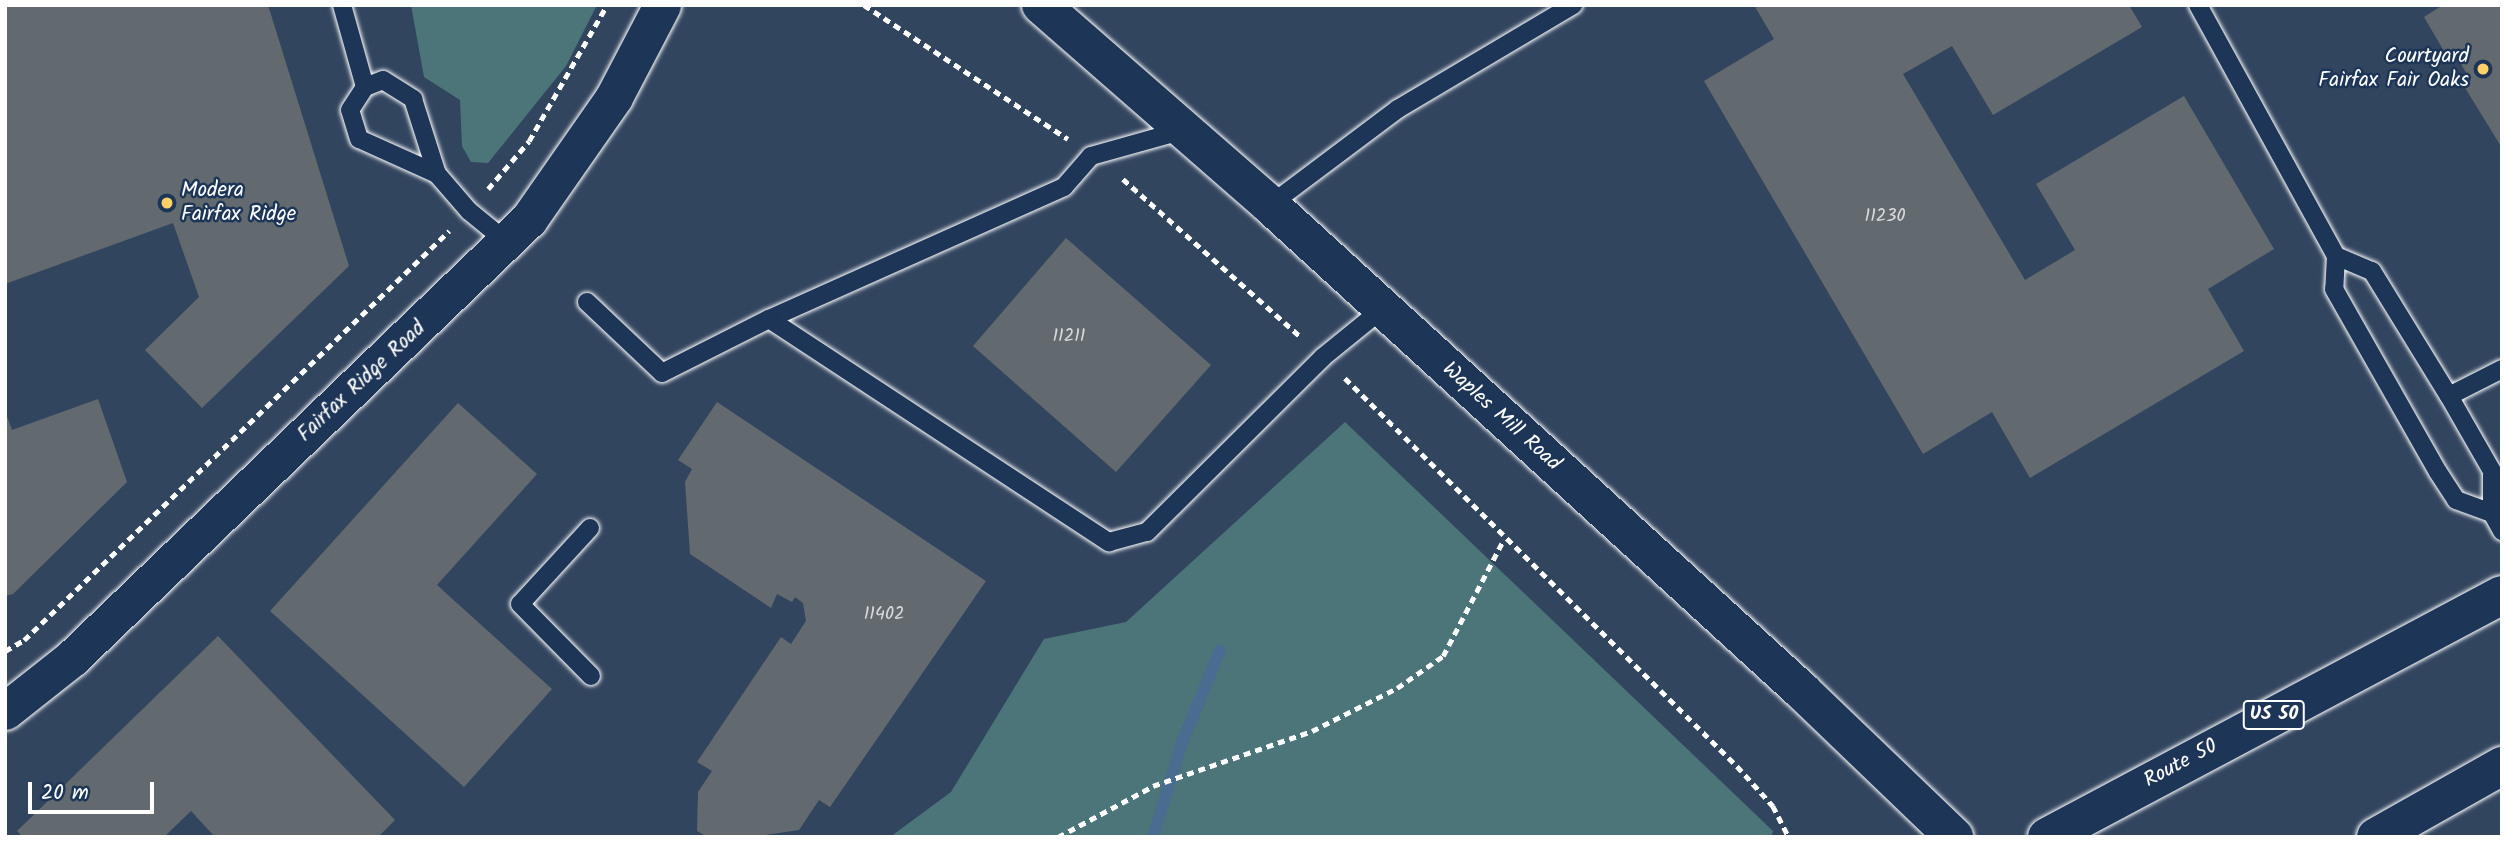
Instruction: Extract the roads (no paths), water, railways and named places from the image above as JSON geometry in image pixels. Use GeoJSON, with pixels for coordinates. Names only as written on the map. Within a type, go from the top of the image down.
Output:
{"type":"FeatureCollection","features":[{"type":"Feature","properties":{"kind":"main road","name":"Waples Mill Road"},"geometry":{"type":"LineString","coordinates":[[1041,5],[1270,205],[1802,691],[1954,837]]}},
{"type":"Feature","properties":{"kind":"main road","name":"Route 50"},"geometry":{"type":"LineString","coordinates":[[2047,837],[2502,595]]}},
{"type":"Feature","properties":{"kind":"main road"},"geometry":{"type":"LineString","coordinates":[[2376,837],[2502,766]]}},
{"type":"Feature","properties":{"kind":"street","name":"Fairfax Ridge Road"},"geometry":{"type":"LineString","coordinates":[[5,711],[72,658],[507,242],[574,160],[614,97],[662,5]]}},
{"type":"Feature","properties":{"kind":"lane"},"geometry":{"type":"LineString","coordinates":[[342,5],[365,87]]}},
{"type":"Feature","properties":{"kind":"lane"},"geometry":{"type":"LineString","coordinates":[[1270,205],[1398,109],[1573,5]]}},
{"type":"Feature","properties":{"kind":"lane"},"geometry":{"type":"LineString","coordinates":[[2198,5],[2336,256],[2334,289],[2438,472],[2456,500],[2492,513]]}},
{"type":"Feature","properties":{"kind":"lane"},"geometry":{"type":"LineString","coordinates":[[437,174],[359,139],[350,110],[365,87],[383,80],[412,99],[437,174],[469,211],[507,242]]}},
{"type":"Feature","properties":{"kind":"lane"},"geometry":{"type":"LineString","coordinates":[[587,302],[663,373],[768,319],[1064,187],[1091,156],[1184,130]]}},
{"type":"Feature","properties":{"kind":"lane"},"geometry":{"type":"LineString","coordinates":[[2336,256],[2372,271],[2449,396],[2492,471],[2492,513],[2502,531]]}},
{"type":"Feature","properties":{"kind":"lane"},"geometry":{"type":"LineString","coordinates":[[768,319],[1109,542],[1147,532],[1322,357],[1382,309]]}},
{"type":"Feature","properties":{"kind":"lane"},"geometry":{"type":"LineString","coordinates":[[2449,396],[2502,369]]}},
{"type":"Feature","properties":{"kind":"lane"},"geometry":{"type":"LineString","coordinates":[[590,528],[520,604],[591,676]]}},
{"type":"Feature","properties":{"kind":"waterway"},"geometry":{"type":"LineString","coordinates":[[1153,837],[1182,743],[1220,650]]}},
{"type":"Feature","properties":{"kind":"place","name":"Courtyard Fairfax Fair Oaks"},"geometry":{"type":"Point","coordinates":[2483,69]}},
{"type":"Feature","properties":{"kind":"place","name":"Modera Fairfax Ridge"},"geometry":{"type":"Point","coordinates":[167,203]}}]}
